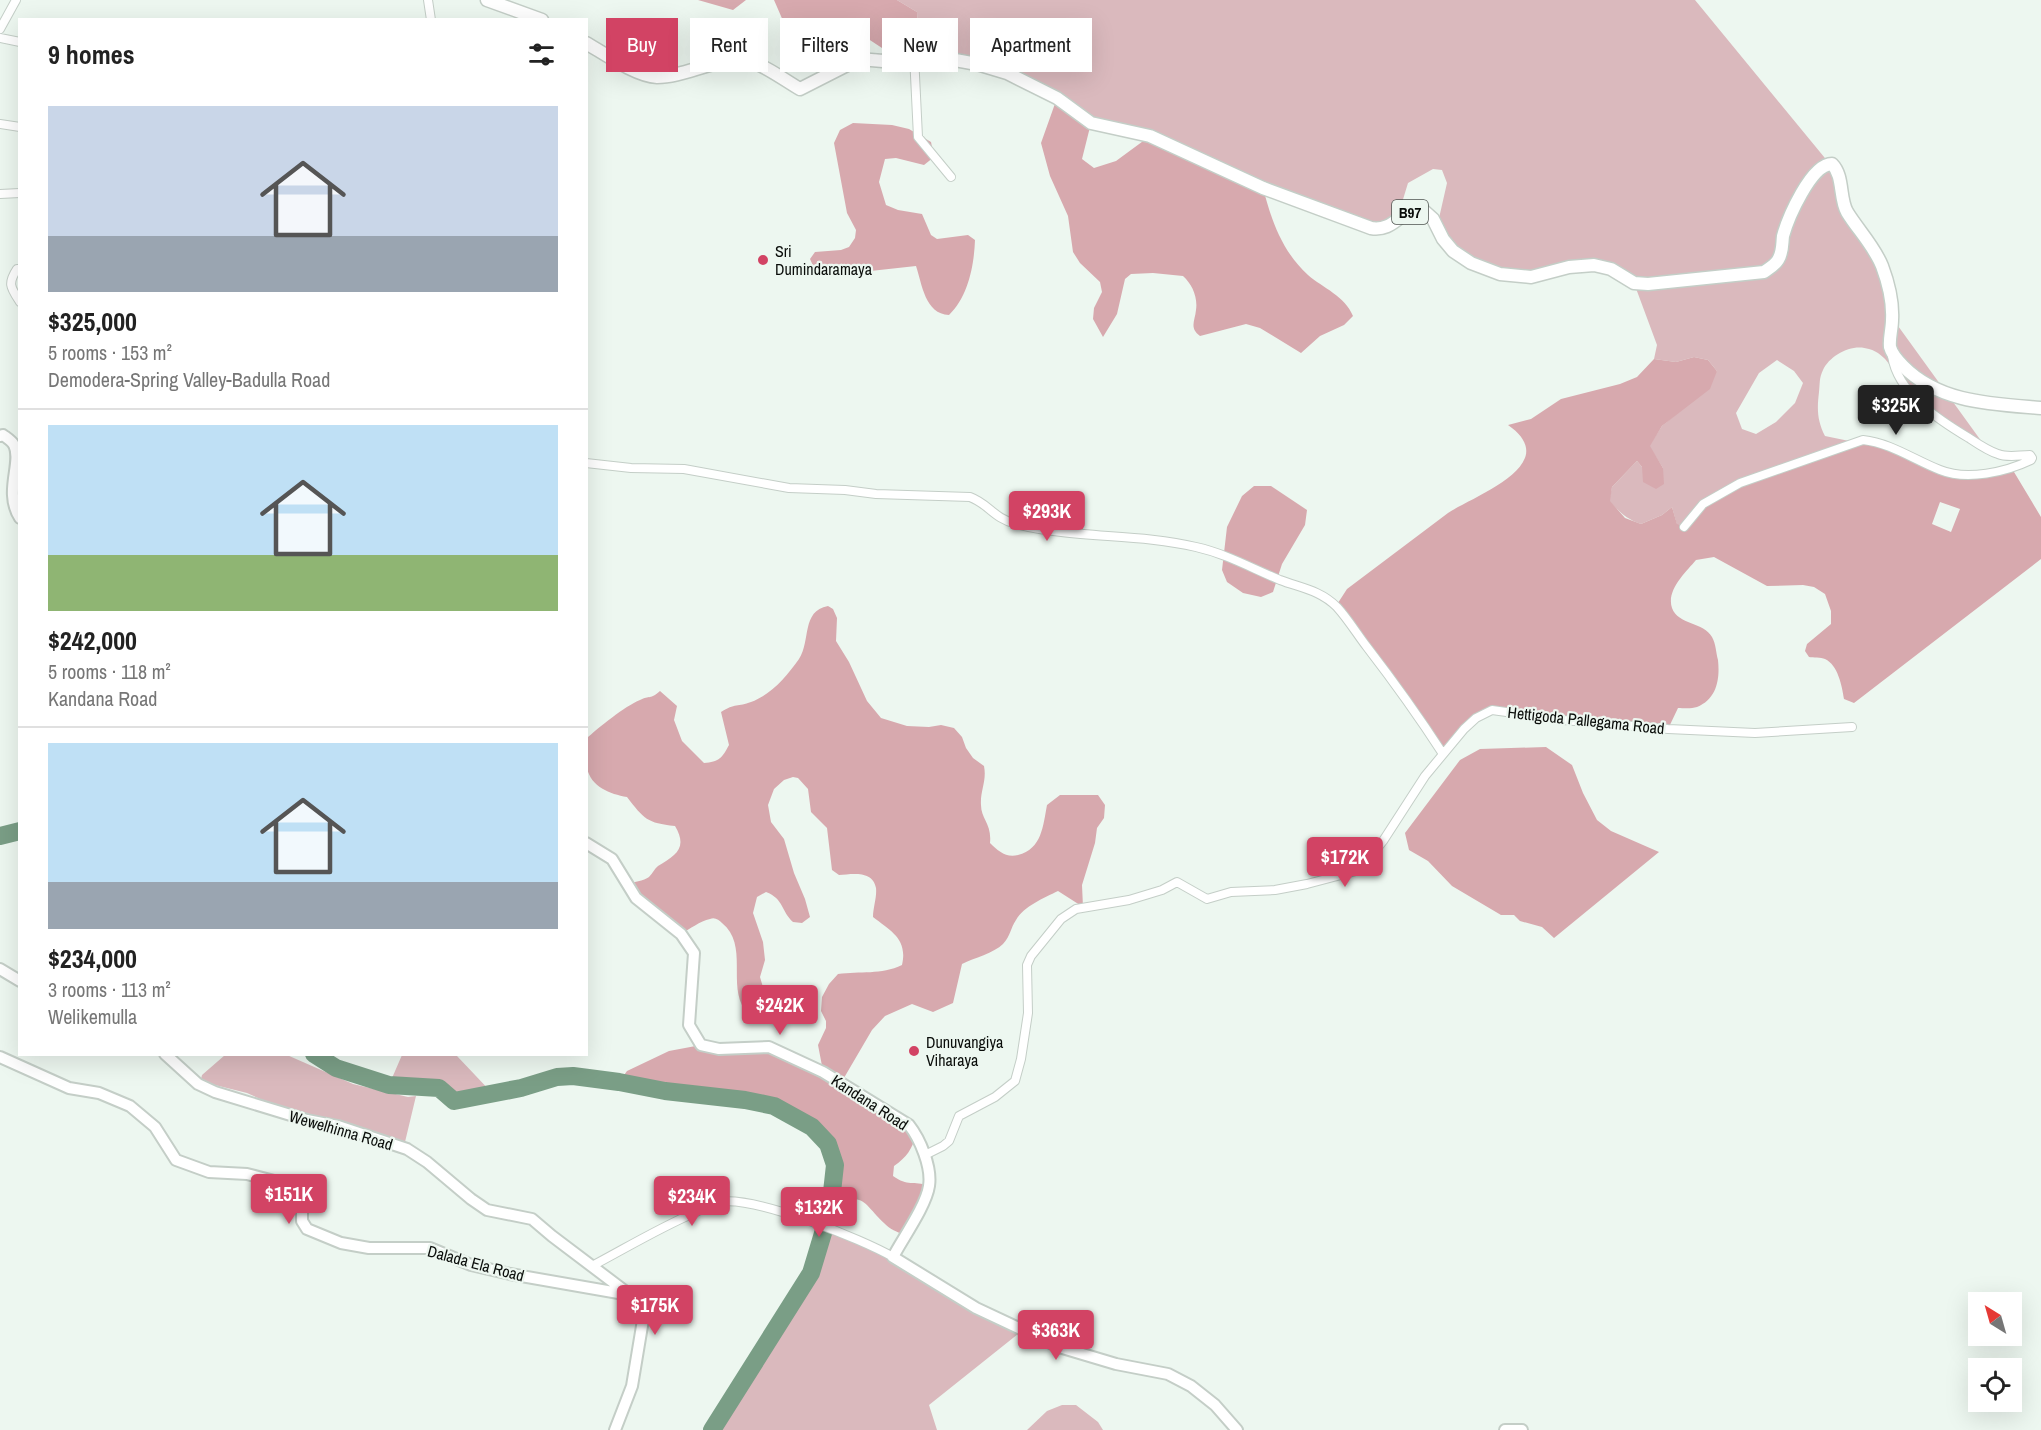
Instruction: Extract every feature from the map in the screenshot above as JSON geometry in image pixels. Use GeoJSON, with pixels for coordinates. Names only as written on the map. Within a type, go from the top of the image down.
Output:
{"type":"FeatureCollection","features":[{"type":"Feature","properties":{"kind":"main road"},"geometry":{"type":"LineString","coordinates":[[488,0],[537,18]]}},
{"type":"Feature","properties":{"kind":"main road","name":"B97"},"geometry":{"type":"LineString","coordinates":[[588,44],[643,74],[657,76],[678,74],[723,63],[751,62],[800,89],[859,59],[882,61]]}},
{"type":"Feature","properties":{"kind":"main road","name":"B97"},"geometry":{"type":"LineString","coordinates":[[958,61],[1007,73],[1057,98],[1090,123],[1150,136],[1263,188],[1371,228],[1381,230],[1411,212],[1423,210],[1433,219],[1443,239],[1453,251],[1471,263],[1500,274],[1531,277],[1569,267],[1594,264],[1611,269],[1634,283],[1648,284],[1764,272],[1778,261],[1784,236],[1803,189],[1823,167],[1832,164],[1837,171],[1846,210],[1881,265],[1893,319],[1890,349]]}},
{"type":"Feature","properties":{"kind":"main road"},"geometry":{"type":"LineString","coordinates":[[1890,349],[1908,372],[1940,390],[1984,404],[2041,408]]}},
{"type":"Feature","properties":{"kind":"street"},"geometry":{"type":"LineString","coordinates":[[0,28],[16,0]]}},
{"type":"Feature","properties":{"kind":"street"},"geometry":{"type":"LineString","coordinates":[[428,0],[430,18]]}},
{"type":"Feature","properties":{"kind":"street"},"geometry":{"type":"LineString","coordinates":[[0,38],[18,42]]}},
{"type":"Feature","properties":{"kind":"street"},"geometry":{"type":"LineString","coordinates":[[915,72],[918,137],[951,177]]}},
{"type":"Feature","properties":{"kind":"street"},"geometry":{"type":"LineString","coordinates":[[0,124],[18,127]]}},
{"type":"Feature","properties":{"kind":"street"},"geometry":{"type":"LineString","coordinates":[[0,194],[18,193]]}},
{"type":"Feature","properties":{"kind":"street"},"geometry":{"type":"LineString","coordinates":[[18,269],[10,279],[11,289],[18,299]]}},
{"type":"Feature","properties":{"kind":"street"},"geometry":{"type":"LineString","coordinates":[[1684,527],[1703,504],[1740,483],[1863,440],[1874,441],[1941,471],[1956,475],[1992,472],[2031,460],[2030,455],[1997,454],[1931,412],[1911,392],[1896,372],[1890,349]]}},
{"type":"Feature","properties":{"kind":"street"},"geometry":{"type":"LineString","coordinates":[[0,436],[3,435],[13,443],[18,451],[12,490],[14,509],[18,515]]}},
{"type":"Feature","properties":{"kind":"street"},"geometry":{"type":"LineString","coordinates":[[588,463],[631,468],[684,469],[789,488],[845,490],[876,494],[970,496],[978,500],[999,519],[1016,524],[1078,534],[1142,538],[1196,547],[1242,561],[1281,580],[1314,590],[1336,606],[1412,706],[1443,754]]}},
{"type":"Feature","properties":{"kind":"street","name":"Hettigoda Pallegama Road"},"geometry":{"type":"LineString","coordinates":[[925,1155],[949,1141],[959,1116],[995,1097],[1015,1081],[1028,1013],[1027,965],[1031,956],[1068,913],[1083,907],[1129,900],[1162,890],[1177,882],[1207,899],[1231,892],[1275,890],[1307,884],[1360,870],[1383,841],[1425,776],[1443,754],[1476,718],[1492,710],[1563,720],[1668,729],[1755,733],[1852,727]]}},
{"type":"Feature","properties":{"kind":"street","name":"Kandana Road"},"geometry":{"type":"LineString","coordinates":[[588,844],[612,859],[636,898],[681,934],[694,953],[689,1025],[701,1045],[719,1049],[769,1047],[813,1067],[909,1125],[917,1136],[925,1155],[929,1186],[920,1208],[893,1257]]}},
{"type":"Feature","properties":{"kind":"street"},"geometry":{"type":"LineString","coordinates":[[0,969],[18,980]]}},
{"type":"Feature","properties":{"kind":"street","name":"Wewelhinna Road"},"geometry":{"type":"LineString","coordinates":[[167,1056],[198,1084],[215,1092],[307,1120],[338,1125],[407,1149],[480,1205],[496,1212],[532,1219],[630,1295],[644,1314],[632,1386],[615,1430]]}},
{"type":"Feature","properties":{"kind":"street","name":"Dalada Ela Road"},"geometry":{"type":"LineString","coordinates":[[0,1057],[69,1088],[99,1093],[130,1106],[155,1127],[176,1160],[209,1172],[247,1174],[293,1186],[302,1196],[302,1221],[307,1229],[341,1243],[369,1248],[430,1248],[471,1264],[510,1274],[630,1295]]}},
{"type":"Feature","properties":{"kind":"street"},"geometry":{"type":"LineString","coordinates":[[592,1266],[680,1219],[719,1202],[760,1206],[798,1217],[879,1249],[976,1308],[1059,1347],[1116,1364],[1168,1374],[1191,1386],[1215,1405],[1238,1430]]}},
{"type":"Feature","properties":{"kind":"street"},"geometry":{"type":"LineString","coordinates":[[1504,1430],[1522,1430]]}},
{"type":"Feature","properties":{"kind":"shaded area"},"geometry":{"type":"Polygon","coordinates":[[[698,0],[746,0],[733,10],[698,0]]]}},
{"type":"Feature","properties":{"kind":"shaded area"},"geometry":{"type":"Polygon","coordinates":[[[774,0],[897,0],[917,12],[917,18],[882,18],[882,48],[870,40],[870,18],[782,18],[774,0]]]}},
{"type":"Feature","properties":{"kind":"shaded area"},"geometry":{"type":"Polygon","coordinates":[[[897,0],[1695,0],[1829,163],[1844,203],[1876,254],[1893,319],[1987,449],[1933,411],[1904,384],[1881,355],[1869,349],[1849,349],[1836,355],[1823,370],[1818,409],[1820,425],[1825,436],[1854,442],[1684,527],[1677,525],[1672,507],[1662,515],[1641,524],[1636,522],[1624,515],[1609,501],[1612,487],[1637,461],[1642,467],[1663,468],[1649,446],[1662,426],[1681,410],[1717,371],[1708,360],[1694,357],[1676,362],[1654,359],[1657,345],[1634,283],[1594,265],[1531,277],[1471,263],[1437,227],[1447,183],[1442,170],[1433,169],[1408,183],[1397,219],[1381,230],[1111,128],[1002,72],[1092,72],[1092,18],[970,18],[970,66],[958,64],[958,18],[917,18],[917,12],[897,0]],[[1777,360],[1759,373],[1736,413],[1742,429],[1756,434],[1776,422],[1795,403],[1803,383],[1794,371],[1777,360]]]}},
{"type":"Feature","properties":{"kind":"shaded area"},"geometry":{"type":"Polygon","coordinates":[[[1057,98],[1091,123],[1082,159],[1094,168],[1116,161],[1150,136],[1263,188],[1274,224],[1291,256],[1308,275],[1345,303],[1353,316],[1344,325],[1320,336],[1301,353],[1260,328],[1246,324],[1200,336],[1194,327],[1195,296],[1192,287],[1183,276],[1153,273],[1131,274],[1125,279],[1117,314],[1103,337],[1093,319],[1094,308],[1102,292],[1100,282],[1080,263],[1073,252],[1068,216],[1050,176],[1041,143],[1057,98]]]}},
{"type":"Feature","properties":{"kind":"shaded area"},"geometry":{"type":"Polygon","coordinates":[[[853,123],[892,125],[909,129],[931,142],[934,157],[924,165],[896,158],[885,159],[879,182],[886,205],[898,210],[922,214],[931,235],[937,239],[968,235],[975,240],[969,280],[956,308],[949,315],[941,313],[930,304],[916,266],[834,275],[815,270],[810,259],[815,252],[841,250],[849,247],[855,238],[856,230],[847,213],[834,143],[840,130],[853,123]]]}},
{"type":"Feature","properties":{"kind":"shaded area"},"geometry":{"type":"Polygon","coordinates":[[[1694,357],[1708,360],[1717,371],[1710,389],[1662,426],[1650,446],[1663,468],[1664,484],[1656,489],[1643,482],[1642,467],[1637,461],[1612,487],[1610,501],[1625,518],[1641,524],[1662,515],[1672,507],[1677,524],[1684,527],[1703,504],[1740,483],[1863,440],[1956,475],[2011,467],[2041,517],[2041,559],[1854,703],[1844,699],[1839,676],[1833,666],[1823,658],[1809,657],[1805,651],[1807,644],[1831,624],[1831,611],[1825,594],[1814,587],[1803,585],[1767,586],[1714,557],[1696,560],[1674,588],[1671,601],[1675,614],[1708,632],[1714,643],[1718,660],[1718,681],[1713,694],[1704,703],[1695,708],[1678,708],[1668,729],[1492,710],[1476,718],[1443,754],[1336,606],[1347,589],[1448,513],[1510,477],[1521,465],[1526,453],[1523,439],[1508,425],[1531,419],[1561,399],[1620,384],[1637,377],[1654,359],[1676,362],[1694,357]],[[1940,502],[1932,524],[1951,532],[1960,509],[1940,502]]]}},
{"type":"Feature","properties":{"kind":"shaded area"},"geometry":{"type":"Polygon","coordinates":[[[1254,486],[1271,486],[1307,510],[1305,525],[1282,564],[1273,592],[1261,597],[1243,593],[1227,582],[1222,570],[1227,527],[1242,496],[1254,486]]]}},
{"type":"Feature","properties":{"kind":"shaded area"},"geometry":{"type":"Polygon","coordinates":[[[828,606],[833,609],[837,618],[836,641],[849,662],[867,701],[881,718],[907,726],[941,725],[954,728],[962,737],[973,758],[984,766],[981,810],[989,831],[990,843],[999,851],[1014,856],[1032,848],[1040,836],[1047,805],[1060,795],[1098,795],[1105,805],[1104,818],[1097,828],[1095,843],[1082,885],[1083,907],[1058,891],[1029,907],[1016,920],[1003,944],[989,953],[962,964],[953,1003],[933,1012],[912,1004],[885,1016],[872,1030],[841,1083],[916,1135],[908,1152],[894,1166],[893,1176],[903,1181],[929,1186],[904,1235],[886,1225],[861,1201],[850,1200],[830,1210],[835,1165],[828,1144],[812,1127],[774,1106],[745,1100],[665,1091],[619,1082],[627,1071],[669,1051],[701,1045],[769,1047],[823,1071],[818,1045],[826,1028],[826,1021],[821,1011],[822,997],[829,984],[838,974],[878,971],[902,965],[903,948],[897,936],[873,917],[876,891],[874,882],[871,878],[861,874],[839,875],[832,870],[827,828],[811,812],[808,789],[798,778],[784,780],[774,789],[768,805],[771,822],[784,839],[810,917],[802,923],[793,922],[772,895],[766,892],[757,897],[753,913],[763,942],[765,960],[760,977],[771,1015],[764,1023],[753,1018],[740,1000],[734,942],[730,932],[722,923],[712,918],[681,934],[626,884],[647,878],[657,867],[675,854],[680,840],[675,826],[647,819],[627,797],[608,792],[597,785],[588,772],[588,737],[627,707],[654,696],[660,691],[677,706],[674,720],[682,741],[704,763],[720,758],[729,745],[721,712],[730,707],[759,699],[778,684],[803,652],[810,620],[819,609],[828,606]]]}},
{"type":"Feature","properties":{"kind":"shaded area"},"geometry":{"type":"Polygon","coordinates":[[[1546,747],[1572,765],[1597,820],[1611,831],[1659,852],[1554,938],[1542,927],[1520,921],[1514,915],[1501,915],[1452,886],[1428,861],[1409,850],[1405,833],[1460,760],[1480,749],[1546,747]]]}},
{"type":"Feature","properties":{"kind":"shaded area"},"geometry":{"type":"Polygon","coordinates":[[[224,1056],[289,1056],[353,1084],[408,1097],[416,1096],[405,1142],[344,1123],[293,1114],[247,1093],[207,1083],[201,1079],[202,1075],[224,1056]]]}},
{"type":"Feature","properties":{"kind":"shaded area"},"geometry":{"type":"Polygon","coordinates":[[[402,1056],[457,1056],[493,1094],[454,1101],[439,1088],[389,1085],[402,1056]]]}},
{"type":"Feature","properties":{"kind":"shaded area"},"geometry":{"type":"Polygon","coordinates":[[[825,1227],[879,1249],[1023,1330],[929,1405],[937,1430],[712,1430],[811,1273],[825,1227]]]}},
{"type":"Feature","properties":{"kind":"shaded area"},"geometry":{"type":"Polygon","coordinates":[[[1062,1405],[1076,1405],[1098,1422],[1103,1430],[1027,1430],[1047,1411],[1062,1405]]]}},
{"type":"Feature","properties":{"kind":"waterway"},"geometry":{"type":"LineString","coordinates":[[0,836],[18,832]]}},
{"type":"Feature","properties":{"kind":"waterway"},"geometry":{"type":"LineString","coordinates":[[317,1056],[336,1068],[389,1085],[439,1088],[454,1101],[521,1088],[557,1077],[573,1076],[774,1106],[812,1127],[828,1144],[835,1165],[830,1210],[811,1273],[712,1430]]}},
{"type":"Feature","properties":{"kind":"place","name":"Sri Dumindaramaya"},"geometry":{"type":"Point","coordinates":[763,260]}},
{"type":"Feature","properties":{"kind":"place","name":"Dunuvangiya Viharaya"},"geometry":{"type":"Point","coordinates":[914,1051]}}]}
